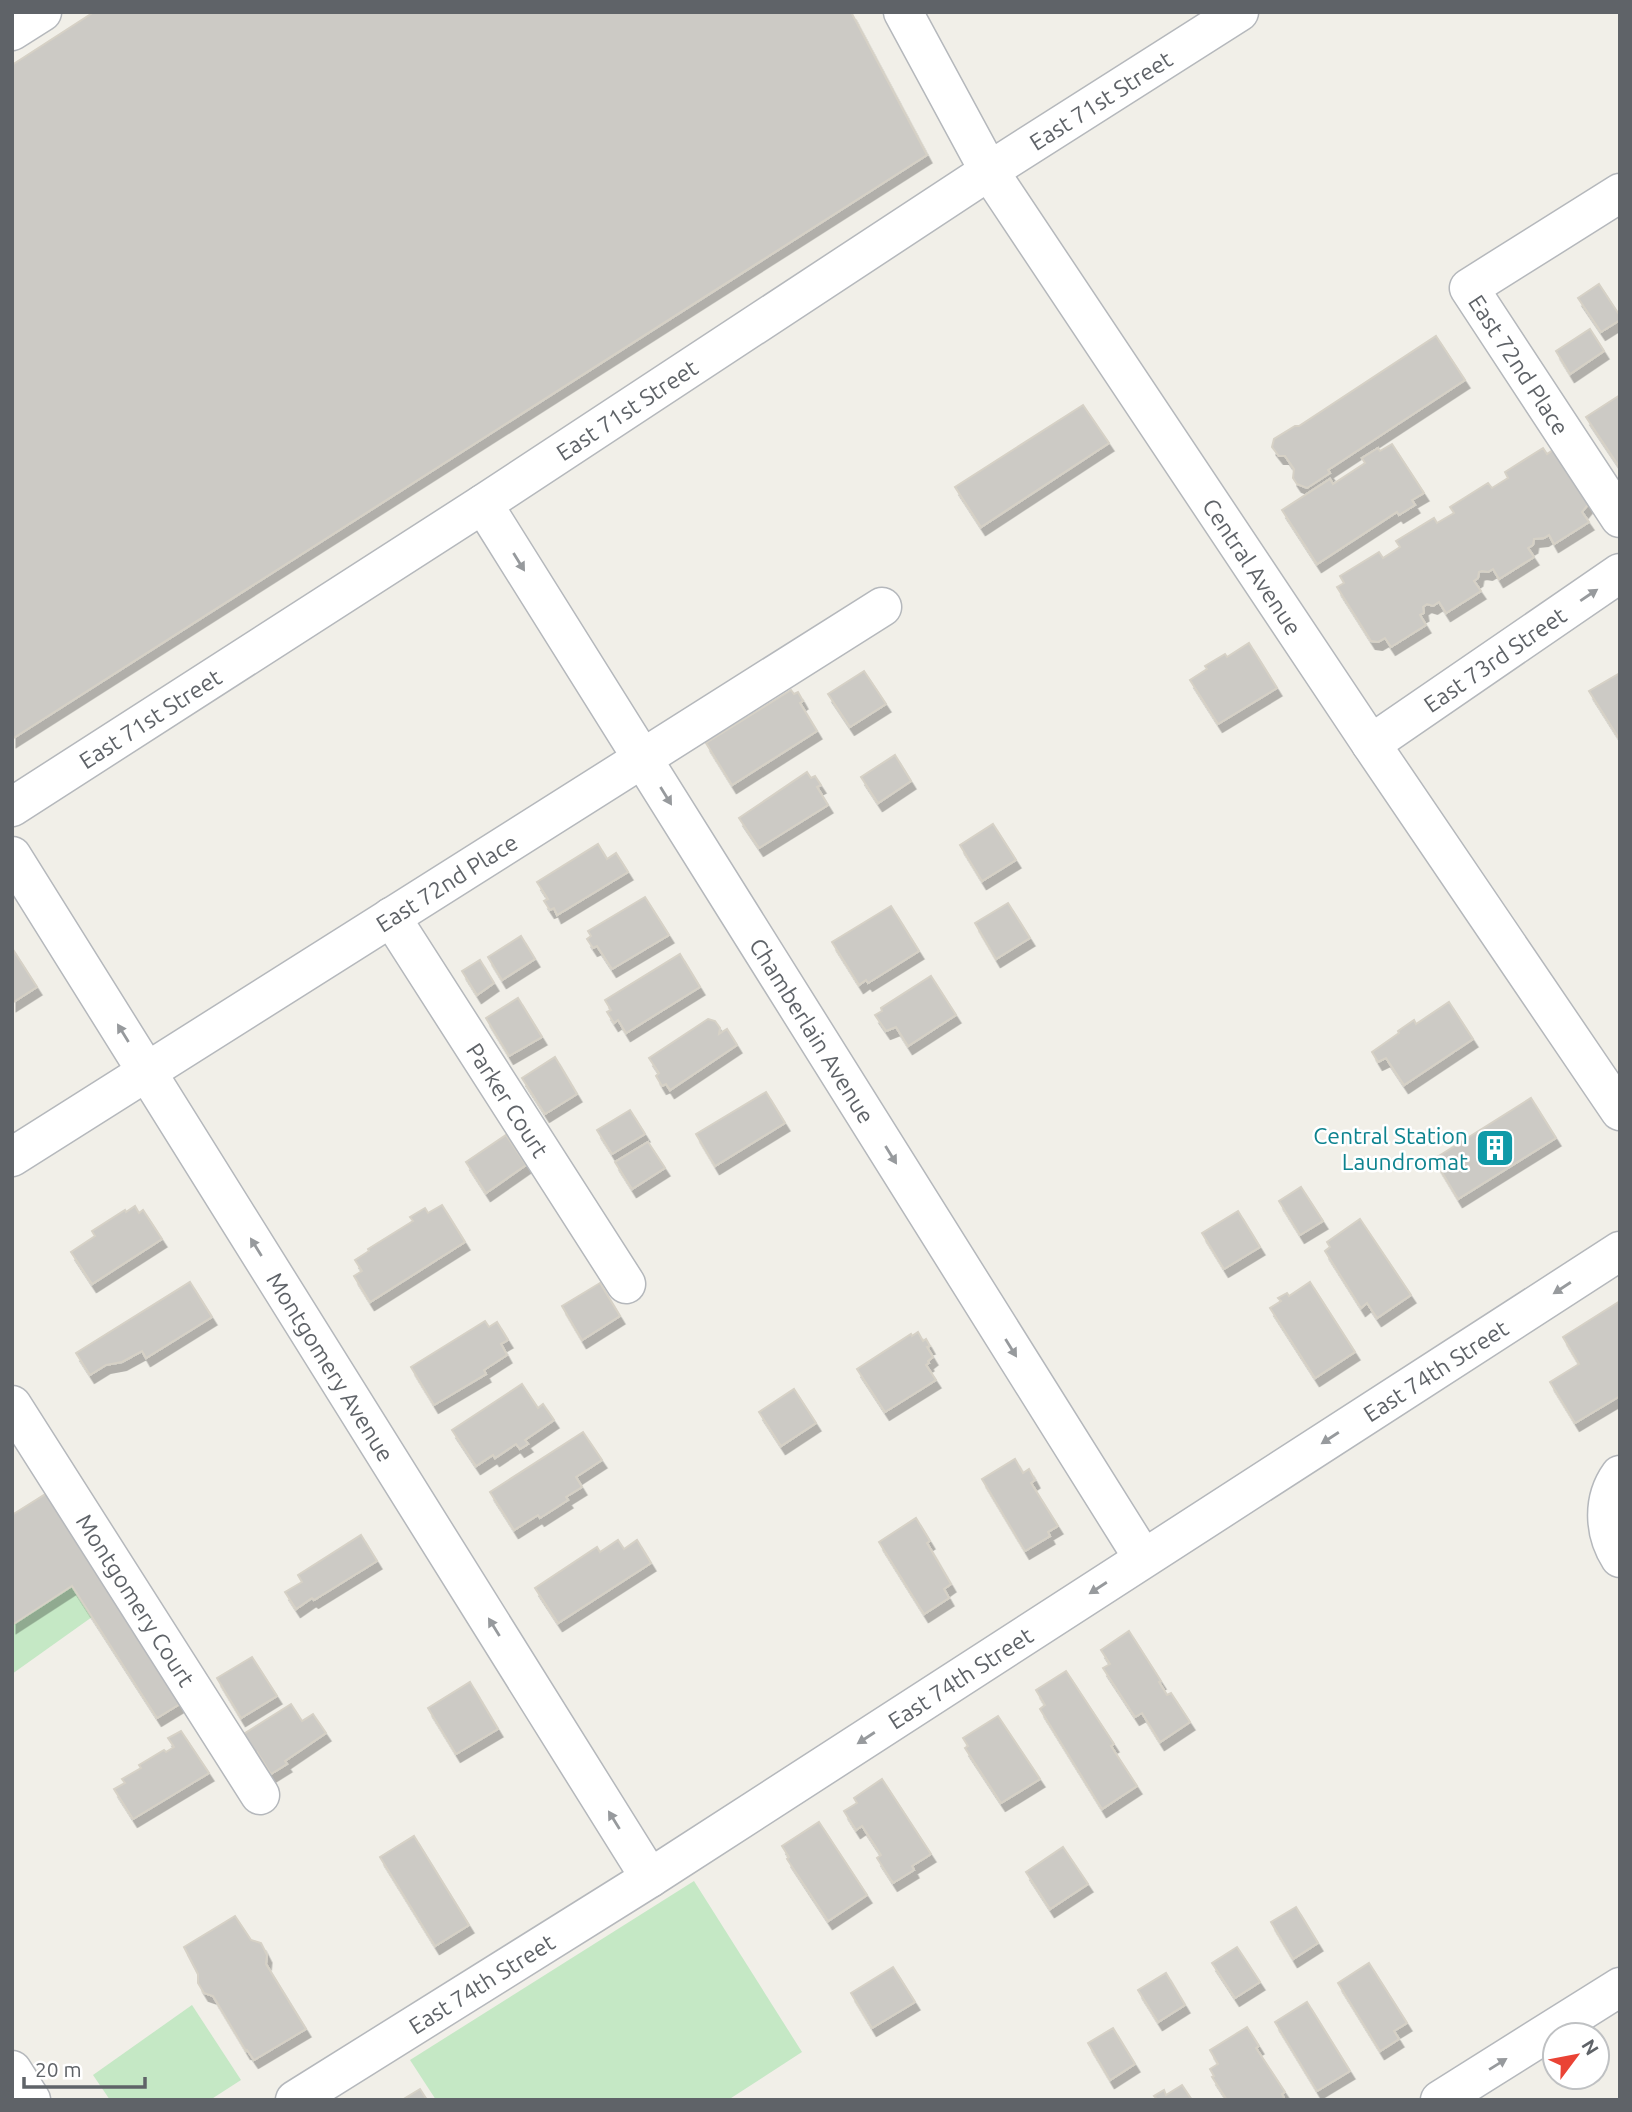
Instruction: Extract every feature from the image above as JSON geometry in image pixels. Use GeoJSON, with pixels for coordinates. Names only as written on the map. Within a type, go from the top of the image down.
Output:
{"type":"FeatureCollection","features":[{"type":"Feature","properties":{"kind":"street"},"geometry":{"type":"LineString","coordinates":[[12,31],[42,12]]}},
{"type":"Feature","properties":{"kind":"street","name":"Central Avenue"},"geometry":{"type":"LineString","coordinates":[[903,12],[989,171],[1371,744],[1620,1111]]}},
{"type":"Feature","properties":{"kind":"street","name":"East 71st Street"},"geometry":{"type":"LineString","coordinates":[[12,807],[483,504],[989,171],[1239,12]]}},
{"type":"Feature","properties":{"kind":"street","name":"East 72nd Place"},"geometry":{"type":"LineString","coordinates":[[1620,193],[1469,288],[1620,518]]}},
{"type":"Feature","properties":{"kind":"street","name":"Chamberlain Avenue"},"geometry":{"type":"LineString","coordinates":[[483,504],[1143,1559]]}},
{"type":"Feature","properties":{"kind":"street","name":"East 73rd Street"},"geometry":{"type":"LineString","coordinates":[[1371,744],[1620,573]]}},
{"type":"Feature","properties":{"kind":"street","name":"East 72nd Place"},"geometry":{"type":"LineString","coordinates":[[12,1157],[641,757],[883,607]]}},
{"type":"Feature","properties":{"kind":"street","name":"Montgomery Avenue"},"geometry":{"type":"LineString","coordinates":[[12,856],[650,1878]]}},
{"type":"Feature","properties":{"kind":"street","name":"Parker Court"},"geometry":{"type":"LineString","coordinates":[[391,917],[626,1284]]}},
{"type":"Feature","properties":{"kind":"street","name":"East 74th Street"},"geometry":{"type":"LineString","coordinates":[[295,2100],[650,1878],[1620,1251]]}},
{"type":"Feature","properties":{"kind":"street","name":"Montgomery Court"},"geometry":{"type":"LineString","coordinates":[[12,1405],[260,1795]]}},
{"type":"Feature","properties":{"kind":"street"},"geometry":{"type":"LineString","coordinates":[[1620,1475],[1613,1484],[1608,1500],[1607,1527],[1613,1548],[1620,1558]]}},
{"type":"Feature","properties":{"kind":"street"},"geometry":{"type":"LineString","coordinates":[[1440,2100],[1620,1987]]}},
{"type":"Feature","properties":{"kind":"street"},"geometry":{"type":"LineString","coordinates":[[12,2070],[31,2100]]}},
{"type":"Feature","properties":{"kind":"green space"},"geometry":{"type":"Polygon","coordinates":[[[72,1586],[92,1617],[12,1674],[12,1625],[72,1586]]]}},
{"type":"Feature","properties":{"kind":"green space"},"geometry":{"type":"Polygon","coordinates":[[[694,1881],[802,2052],[728,2100],[436,2100],[410,2060],[694,1881]]]}},
{"type":"Feature","properties":{"kind":"green space"},"geometry":{"type":"Polygon","coordinates":[[[192,2005],[241,2080],[210,2100],[110,2100],[93,2075],[192,2005]]]}},
{"type":"Feature","properties":{"kind":"building"},"geometry":{"type":"Polygon","coordinates":[[[94,12],[851,12],[927,155],[12,739],[12,65],[94,12]]]}},
{"type":"Feature","properties":{"kind":"building"},"geometry":{"type":"Polygon","coordinates":[[[1599,284],[1620,316],[1620,320],[1601,332],[1578,298],[1599,284]]]}},
{"type":"Feature","properties":{"kind":"building"},"geometry":{"type":"Polygon","coordinates":[[[1590,329],[1604,351],[1570,374],[1556,351],[1590,329]]]}},
{"type":"Feature","properties":{"kind":"building"},"geometry":{"type":"Polygon","coordinates":[[[1436,336],[1465,380],[1328,470],[1330,473],[1307,488],[1297,484],[1293,478],[1294,469],[1285,456],[1279,456],[1272,447],[1274,439],[1299,426],[1436,336]]]}},
{"type":"Feature","properties":{"kind":"building"},"geometry":{"type":"Polygon","coordinates":[[[1620,395],[1620,468],[1586,417],[1620,395]]]}},
{"type":"Feature","properties":{"kind":"building"},"geometry":{"type":"Polygon","coordinates":[[[1083,405],[1109,443],[981,527],[955,487],[1083,405]]]}},
{"type":"Feature","properties":{"kind":"building"},"geometry":{"type":"Polygon","coordinates":[[[1392,444],[1424,493],[1412,500],[1415,505],[1399,515],[1397,512],[1317,564],[1282,510],[1330,479],[1333,484],[1365,463],[1362,458],[1378,448],[1380,451],[1392,444]]]}},
{"type":"Feature","properties":{"kind":"building"},"geometry":{"type":"Polygon","coordinates":[[[1543,448],[1547,454],[1556,448],[1590,502],[1582,512],[1589,522],[1554,544],[1549,535],[1534,539],[1533,545],[1528,548],[1534,557],[1499,579],[1493,569],[1479,572],[1474,581],[1481,591],[1446,613],[1439,602],[1433,606],[1427,604],[1423,607],[1424,613],[1420,615],[1426,625],[1391,647],[1385,638],[1378,642],[1371,641],[1337,587],[1344,583],[1340,576],[1379,552],[1383,558],[1400,547],[1396,541],[1434,518],[1437,523],[1454,513],[1450,507],[1488,483],[1492,488],[1508,478],[1505,472],[1543,448]]]}},
{"type":"Feature","properties":{"kind":"building"},"geometry":{"type":"Polygon","coordinates":[[[1249,643],[1277,688],[1218,724],[1190,680],[1207,669],[1205,666],[1225,654],[1227,657],[1249,643]]]}},
{"type":"Feature","properties":{"kind":"building"},"geometry":{"type":"Polygon","coordinates":[[[864,671],[886,704],[850,727],[828,694],[864,671]]]}},
{"type":"Feature","properties":{"kind":"building"},"geometry":{"type":"Polygon","coordinates":[[[1620,673],[1620,740],[1589,691],[1620,673]]]}},
{"type":"Feature","properties":{"kind":"building"},"geometry":{"type":"Polygon","coordinates":[[[791,690],[794,694],[798,692],[803,701],[800,703],[817,731],[732,785],[706,743],[791,690]]]}},
{"type":"Feature","properties":{"kind":"building"},"geometry":{"type":"Polygon","coordinates":[[[895,755],[911,781],[878,803],[861,777],[895,755]]]}},
{"type":"Feature","properties":{"kind":"building"},"geometry":{"type":"Polygon","coordinates":[[[807,772],[811,778],[815,776],[821,785],[817,787],[828,805],[759,848],[739,818],[807,772]]]}},
{"type":"Feature","properties":{"kind":"building"},"geometry":{"type":"Polygon","coordinates":[[[993,824],[1016,860],[982,881],[960,845],[993,824]]]}},
{"type":"Feature","properties":{"kind":"building"},"geometry":{"type":"Polygon","coordinates":[[[598,844],[607,859],[616,853],[628,872],[557,915],[554,908],[550,910],[544,901],[548,899],[537,882],[598,844]]]}},
{"type":"Feature","properties":{"kind":"building"},"geometry":{"type":"Polygon","coordinates":[[[645,897],[669,935],[612,969],[597,946],[593,948],[587,939],[591,936],[588,931],[645,897]]]}},
{"type":"Feature","properties":{"kind":"building"},"geometry":{"type":"Polygon","coordinates":[[[1008,903],[1030,938],[996,959],[975,923],[1008,903]]]}},
{"type":"Feature","properties":{"kind":"building"},"geometry":{"type":"Polygon","coordinates":[[[891,906],[919,951],[868,983],[866,980],[859,985],[832,942],[891,906]]]}},
{"type":"Feature","properties":{"kind":"building"},"geometry":{"type":"Polygon","coordinates":[[[521,936],[535,959],[502,980],[488,957],[521,936]]]}},
{"type":"Feature","properties":{"kind":"building"},"geometry":{"type":"Polygon","coordinates":[[[12,948],[37,987],[12,1003],[12,948]]]}},
{"type":"Feature","properties":{"kind":"building"},"geometry":{"type":"Polygon","coordinates":[[[680,954],[700,987],[626,1033],[618,1020],[614,1023],[607,1012],[611,1010],[605,1000],[680,954]]]}},
{"type":"Feature","properties":{"kind":"building"},"geometry":{"type":"Polygon","coordinates":[[[480,960],[494,983],[477,995],[462,971],[480,960]]]}},
{"type":"Feature","properties":{"kind":"building"},"geometry":{"type":"Polygon","coordinates":[[[931,976],[956,1015],[908,1046],[896,1027],[886,1031],[875,1015],[882,1011],[881,1008],[931,976]]]}},
{"type":"Feature","properties":{"kind":"building"},"geometry":{"type":"Polygon","coordinates":[[[518,998],[542,1037],[509,1056],[486,1018],[518,998]]]}},
{"type":"Feature","properties":{"kind":"building"},"geometry":{"type":"Polygon","coordinates":[[[1449,1002],[1473,1039],[1404,1085],[1386,1058],[1378,1062],[1372,1052],[1414,1020],[1416,1024],[1449,1002]]]}},
{"type":"Feature","properties":{"kind":"building"},"geometry":{"type":"Polygon","coordinates":[[[708,1019],[715,1021],[720,1028],[719,1034],[727,1029],[737,1045],[670,1090],[666,1084],[662,1086],[656,1076],[659,1073],[649,1058],[708,1019]]]}},
{"type":"Feature","properties":{"kind":"building"},"geometry":{"type":"Polygon","coordinates":[[[555,1057],[577,1094],[545,1114],[522,1078],[555,1057]]]}},
{"type":"Feature","properties":{"kind":"building"},"geometry":{"type":"Polygon","coordinates":[[[766,1092],[785,1123],[715,1166],[696,1134],[766,1092]]]}},
{"type":"Feature","properties":{"kind":"building","name":"Central Station Laundromat"},"geometry":{"type":"Polygon","coordinates":[[[1531,1098],[1556,1138],[1458,1199],[1434,1159],[1531,1098]]]}},
{"type":"Feature","properties":{"kind":"building"},"geometry":{"type":"Polygon","coordinates":[[[630,1110],[645,1134],[612,1154],[597,1130],[630,1110]]]}},
{"type":"Feature","properties":{"kind":"building"},"geometry":{"type":"Polygon","coordinates":[[[506,1135],[526,1165],[486,1193],[466,1162],[506,1135]]]}},
{"type":"Feature","properties":{"kind":"building"},"geometry":{"type":"Polygon","coordinates":[[[648,1142],[665,1168],[632,1189],[615,1162],[648,1142]]]}},
{"type":"Feature","properties":{"kind":"building"},"geometry":{"type":"Polygon","coordinates":[[[1301,1187],[1323,1221],[1300,1235],[1279,1201],[1301,1187]]]}},
{"type":"Feature","properties":{"kind":"building"},"geometry":{"type":"Polygon","coordinates":[[[442,1205],[465,1242],[370,1302],[354,1276],[362,1271],[355,1260],[413,1221],[410,1217],[425,1208],[428,1213],[442,1205]]]}},
{"type":"Feature","properties":{"kind":"building"},"geometry":{"type":"Polygon","coordinates":[[[135,1206],[139,1213],[143,1210],[162,1239],[92,1284],[71,1252],[95,1236],[92,1231],[135,1206]]]}},
{"type":"Feature","properties":{"kind":"building"},"geometry":{"type":"Polygon","coordinates":[[[1238,1211],[1260,1247],[1224,1269],[1202,1233],[1238,1211]]]}},
{"type":"Feature","properties":{"kind":"building"},"geometry":{"type":"Polygon","coordinates":[[[1360,1219],[1411,1295],[1377,1318],[1367,1303],[1361,1308],[1325,1251],[1330,1247],[1327,1242],[1360,1219]]]}},
{"type":"Feature","properties":{"kind":"building"},"geometry":{"type":"Polygon","coordinates":[[[190,1282],[212,1317],[146,1358],[142,1351],[122,1362],[106,1365],[90,1375],[76,1353],[190,1282]]]}},
{"type":"Feature","properties":{"kind":"building"},"geometry":{"type":"Polygon","coordinates":[[[1310,1282],[1355,1352],[1315,1378],[1270,1308],[1281,1301],[1278,1298],[1287,1293],[1289,1296],[1310,1282]]]}},
{"type":"Feature","properties":{"kind":"building"},"geometry":{"type":"Polygon","coordinates":[[[600,1283],[620,1316],[582,1340],[562,1306],[600,1283]]]}},
{"type":"Feature","properties":{"kind":"building"},"geometry":{"type":"Polygon","coordinates":[[[1620,1301],[1620,1396],[1575,1423],[1550,1382],[1579,1364],[1563,1337],[1620,1301]]]}},
{"type":"Feature","properties":{"kind":"building"},"geometry":{"type":"Polygon","coordinates":[[[485,1321],[489,1327],[497,1322],[508,1340],[501,1344],[507,1355],[484,1370],[486,1374],[434,1405],[411,1367],[485,1321]]]}},
{"type":"Feature","properties":{"kind":"building"},"geometry":{"type":"Polygon","coordinates":[[[918,1332],[930,1346],[927,1347],[933,1357],[926,1365],[936,1380],[885,1412],[857,1369],[918,1332]]]}},
{"type":"Feature","properties":{"kind":"building"},"geometry":{"type":"Polygon","coordinates":[[[522,1384],[538,1408],[543,1404],[554,1420],[525,1440],[528,1444],[520,1449],[516,1444],[495,1458],[493,1455],[476,1466],[452,1430],[522,1384]]]}},
{"type":"Feature","properties":{"kind":"building"},"geometry":{"type":"Polygon","coordinates":[[[794,1389],[816,1423],[781,1446],[759,1412],[794,1389]]]}},
{"type":"Feature","properties":{"kind":"building"},"geometry":{"type":"Polygon","coordinates":[[[583,1432],[602,1460],[576,1477],[582,1487],[566,1497],[568,1500],[540,1518],[538,1515],[514,1530],[490,1492],[583,1432]]]}},
{"type":"Feature","properties":{"kind":"building"},"geometry":{"type":"Polygon","coordinates":[[[1015,1459],[1023,1473],[1029,1469],[1035,1480],[1031,1483],[1058,1526],[1048,1532],[1050,1536],[1025,1551],[982,1479],[1015,1459]]]}},
{"type":"Feature","properties":{"kind":"building"},"geometry":{"type":"Polygon","coordinates":[[[52,1490],[183,1702],[157,1718],[72,1586],[12,1625],[12,1515],[52,1490]]]}},
{"type":"Feature","properties":{"kind":"building"},"geometry":{"type":"Polygon","coordinates":[[[916,1518],[951,1584],[944,1589],[949,1598],[924,1614],[879,1542],[916,1518]]]}},
{"type":"Feature","properties":{"kind":"building"},"geometry":{"type":"Polygon","coordinates":[[[361,1535],[377,1561],[296,1609],[285,1592],[302,1582],[298,1575],[361,1535]]]}},
{"type":"Feature","properties":{"kind":"building"},"geometry":{"type":"Polygon","coordinates":[[[618,1540],[624,1549],[637,1540],[651,1563],[558,1623],[535,1588],[597,1547],[600,1552],[618,1540]]]}},
{"type":"Feature","properties":{"kind":"building"},"geometry":{"type":"Polygon","coordinates":[[[1129,1631],[1167,1695],[1171,1693],[1190,1722],[1160,1742],[1142,1713],[1135,1717],[1103,1668],[1110,1664],[1101,1650],[1129,1631]]]}},
{"type":"Feature","properties":{"kind":"building"},"geometry":{"type":"Polygon","coordinates":[[[252,1657],[277,1696],[241,1718],[217,1678],[252,1657]]]}},
{"type":"Feature","properties":{"kind":"building"},"geometry":{"type":"Polygon","coordinates":[[[1066,1671],[1114,1744],[1111,1746],[1137,1786],[1102,1809],[1040,1709],[1045,1705],[1036,1690],[1066,1671]]]}},
{"type":"Feature","properties":{"kind":"building"},"geometry":{"type":"Polygon","coordinates":[[[470,1682],[498,1729],[456,1754],[428,1708],[470,1682]]]}},
{"type":"Feature","properties":{"kind":"building"},"geometry":{"type":"Polygon","coordinates":[[[291,1704],[302,1721],[313,1714],[326,1733],[271,1774],[257,1752],[246,1759],[234,1740],[291,1704]]]}},
{"type":"Feature","properties":{"kind":"building"},"geometry":{"type":"Polygon","coordinates":[[[998,1716],[1040,1779],[1001,1803],[965,1748],[968,1746],[963,1738],[998,1716]]]}},
{"type":"Feature","properties":{"kind":"building"},"geometry":{"type":"Polygon","coordinates":[[[181,1731],[209,1773],[133,1819],[114,1789],[125,1783],[122,1779],[141,1768],[139,1765],[174,1747],[168,1738],[181,1731]]]}},
{"type":"Feature","properties":{"kind":"building"},"geometry":{"type":"Polygon","coordinates":[[[882,1779],[931,1854],[912,1866],[914,1870],[893,1883],[877,1858],[881,1855],[862,1826],[856,1830],[844,1811],[857,1803],[854,1798],[882,1779]]]}},
{"type":"Feature","properties":{"kind":"building"},"geometry":{"type":"Polygon","coordinates":[[[819,1822],[867,1895],[828,1921],[787,1859],[789,1857],[782,1846],[819,1822]]]}},
{"type":"Feature","properties":{"kind":"building"},"geometry":{"type":"Polygon","coordinates":[[[414,1836],[469,1925],[435,1946],[380,1857],[414,1836]]]}},
{"type":"Feature","properties":{"kind":"building"},"geometry":{"type":"Polygon","coordinates":[[[1063,1847],[1088,1884],[1050,1909],[1026,1872],[1063,1847]]]}},
{"type":"Feature","properties":{"kind":"building"},"geometry":{"type":"Polygon","coordinates":[[[1296,1907],[1318,1943],[1293,1959],[1271,1922],[1296,1907]]]}},
{"type":"Feature","properties":{"kind":"building"},"geometry":{"type":"Polygon","coordinates":[[[235,1916],[251,1940],[261,1943],[267,1955],[266,1964],[306,2029],[254,2060],[213,1996],[204,1993],[184,1947],[235,1916]]]}},
{"type":"Feature","properties":{"kind":"building"},"geometry":{"type":"Polygon","coordinates":[[[1237,1947],[1260,1982],[1235,1998],[1212,1963],[1237,1947]]]}},
{"type":"Feature","properties":{"kind":"building"},"geometry":{"type":"Polygon","coordinates":[[[1369,1963],[1407,2023],[1394,2031],[1399,2039],[1380,2051],[1338,1983],[1369,1963]]]}},
{"type":"Feature","properties":{"kind":"building"},"geometry":{"type":"Polygon","coordinates":[[[893,1967],[915,2002],[872,2028],[851,1993],[893,1967]]]}},
{"type":"Feature","properties":{"kind":"building"},"geometry":{"type":"Polygon","coordinates":[[[1166,1973],[1185,2005],[1158,2022],[1138,1990],[1166,1973]]]}},
{"type":"Feature","properties":{"kind":"building"},"geometry":{"type":"Polygon","coordinates":[[[1307,2002],[1350,2071],[1317,2091],[1275,2022],[1307,2002]]]}},
{"type":"Feature","properties":{"kind":"building"},"geometry":{"type":"Polygon","coordinates":[[[1247,2027],[1259,2046],[1256,2048],[1285,2092],[1281,2100],[1227,2100],[1212,2077],[1214,2076],[1210,2069],[1218,2064],[1210,2050],[1247,2027]]]}},
{"type":"Feature","properties":{"kind":"building"},"geometry":{"type":"Polygon","coordinates":[[[1113,2028],[1135,2064],[1110,2080],[1088,2043],[1113,2028]]]}},
{"type":"Feature","properties":{"kind":"building"},"geometry":{"type":"Polygon","coordinates":[[[1182,2085],[1192,2100],[1158,2100],[1154,2096],[1164,2090],[1166,2095],[1182,2085]]]}},
{"type":"Feature","properties":{"kind":"building"},"geometry":{"type":"Polygon","coordinates":[[[420,2089],[427,2100],[402,2100],[420,2089]]]}},
{"type":"Feature","properties":{"kind":"place","name":"Central Station Laundromat"},"geometry":{"type":"Point","coordinates":[1495,1148]}}]}
